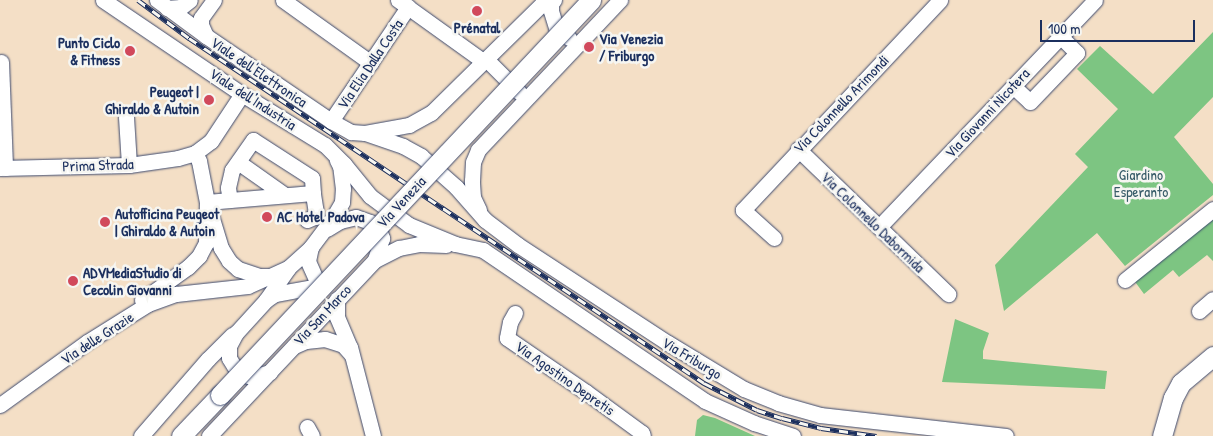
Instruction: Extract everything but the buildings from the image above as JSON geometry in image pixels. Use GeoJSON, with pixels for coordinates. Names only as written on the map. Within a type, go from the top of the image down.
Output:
{"type":"FeatureCollection","features":[{"type":"Feature","properties":{"kind":"main road","name":"Via Venezia"},"geometry":{"type":"LineString","coordinates":[[182,436],[591,0]]}},
{"type":"Feature","properties":{"kind":"main road"},"geometry":{"type":"LineString","coordinates":[[1162,436],[1173,398],[1181,383],[1213,356]]}},
{"type":"Feature","properties":{"kind":"street","name":"Viale dell'Industria"},"geometry":{"type":"LineString","coordinates":[[103,0],[242,94],[333,152],[370,196],[390,212]]}},
{"type":"Feature","properties":{"kind":"street"},"geometry":{"type":"LineString","coordinates":[[162,4],[181,7],[190,0]]}},
{"type":"Feature","properties":{"kind":"street"},"geometry":{"type":"LineString","coordinates":[[206,36],[201,26],[202,18],[214,0]]}},
{"type":"Feature","properties":{"kind":"street"},"geometry":{"type":"LineString","coordinates":[[283,0],[373,60]]}},
{"type":"Feature","properties":{"kind":"street"},"geometry":{"type":"LineString","coordinates":[[554,0],[551,3],[550,11],[556,27],[568,38],[579,42]]}},
{"type":"Feature","properties":{"kind":"street"},"geometry":{"type":"LineString","coordinates":[[576,0],[594,17],[597,23]]}},
{"type":"Feature","properties":{"kind":"street"},"geometry":{"type":"LineString","coordinates":[[482,216],[473,197],[472,170],[478,150],[523,95],[620,0]]}},
{"type":"Feature","properties":{"kind":"street","name":"Via Colonnello Arimondi"},"geometry":{"type":"LineString","coordinates":[[774,238],[743,210],[798,149],[940,0]]}},
{"type":"Feature","properties":{"kind":"street","name":"Via Giovanni Nicotera"},"geometry":{"type":"LineString","coordinates":[[879,227],[1095,0]]}},
{"type":"Feature","properties":{"kind":"street"},"geometry":{"type":"LineString","coordinates":[[365,133],[394,129],[425,118],[485,60],[537,3]]}},
{"type":"Feature","properties":{"kind":"street","name":"Viale dell'Elettronica"},"geometry":{"type":"LineString","coordinates":[[162,4],[331,121],[351,132],[365,133]]}},
{"type":"Feature","properties":{"kind":"street","name":"Via Elia Dalla Costa"},"geometry":{"type":"LineString","coordinates":[[331,121],[373,60],[403,4],[485,60],[523,95]]}},
{"type":"Feature","properties":{"kind":"street"},"geometry":{"type":"LineString","coordinates":[[1013,86],[1030,102],[1077,53],[1060,36]]}},
{"type":"Feature","properties":{"kind":"street"},"geometry":{"type":"LineString","coordinates":[[354,44],[373,60]]}},
{"type":"Feature","properties":{"kind":"street"},"geometry":{"type":"LineString","coordinates":[[2,62],[2,168]]}},
{"type":"Feature","properties":{"kind":"street","name":"Prima Strada"},"geometry":{"type":"LineString","coordinates":[[2,168],[129,165],[178,158],[195,153],[210,141],[242,94]]}},
{"type":"Feature","properties":{"kind":"street"},"geometry":{"type":"LineString","coordinates":[[126,117],[129,165]]}},
{"type":"Feature","properties":{"kind":"street","name":"Via Friburgo"},"geometry":{"type":"LineString","coordinates":[[365,133],[403,146],[429,163],[456,187],[482,216],[518,245],[668,344],[744,389],[778,403],[820,415],[1006,436]]}},
{"type":"Feature","properties":{"kind":"street"},"geometry":{"type":"LineString","coordinates":[[230,200],[228,188],[232,170],[253,140],[312,178],[316,213],[314,217],[306,220]]}},
{"type":"Feature","properties":{"kind":"street","name":"Via Colonnello Dabormida"},"geometry":{"type":"LineString","coordinates":[[798,149],[948,294]]}},
{"type":"Feature","properties":{"kind":"street","name":"Via San Marco"},"geometry":{"type":"LineString","coordinates":[[141,436],[208,359],[229,337],[236,333],[266,300],[288,268],[327,229],[342,202],[343,189],[340,166],[333,152]]}},
{"type":"Feature","properties":{"kind":"street"},"geometry":{"type":"LineString","coordinates":[[195,153],[199,161],[207,202],[221,248],[229,261],[238,269],[247,273],[272,276]]}},
{"type":"Feature","properties":{"kind":"street"},"geometry":{"type":"LineString","coordinates":[[238,162],[285,195]]}},
{"type":"Feature","properties":{"kind":"street"},"geometry":{"type":"LineString","coordinates":[[207,202],[313,193]]}},
{"type":"Feature","properties":{"kind":"street"},"geometry":{"type":"LineString","coordinates":[[107,328],[125,312],[188,267],[199,256],[206,243],[207,202]]}},
{"type":"Feature","properties":{"kind":"street"},"geometry":{"type":"LineString","coordinates":[[1125,280],[1213,209]]}},
{"type":"Feature","properties":{"kind":"street","name":"Via Friburgo"},"geometry":{"type":"LineString","coordinates":[[390,212],[409,225],[455,244],[483,250],[705,402],[754,423],[793,436]]}},
{"type":"Feature","properties":{"kind":"street","name":"Via San Marco"},"geometry":{"type":"LineString","coordinates":[[327,229],[340,221],[356,217],[370,222],[379,230],[382,238],[375,260]]}},
{"type":"Feature","properties":{"kind":"street"},"geometry":{"type":"LineString","coordinates":[[247,362],[369,233]]}},
{"type":"Feature","properties":{"kind":"street","name":"Via San Marco"},"geometry":{"type":"LineString","coordinates":[[209,436],[375,260],[399,248],[419,244],[455,244]]}},
{"type":"Feature","properties":{"kind":"street"},"geometry":{"type":"LineString","coordinates":[[311,247],[308,261],[319,286]]}},
{"type":"Feature","properties":{"kind":"street","name":"Via delle Grazie"},"geometry":{"type":"LineString","coordinates":[[0,405],[107,328],[148,304],[176,294],[235,289],[272,276],[288,268]]}},
{"type":"Feature","properties":{"kind":"street"},"geometry":{"type":"LineString","coordinates":[[266,300],[275,294],[319,286]]}},
{"type":"Feature","properties":{"kind":"street"},"geometry":{"type":"LineString","coordinates":[[1199,310],[1213,299]]}},
{"type":"Feature","properties":{"kind":"street"},"geometry":{"type":"LineString","coordinates":[[337,300],[337,317],[351,354],[373,436]]}},
{"type":"Feature","properties":{"kind":"street","name":"Via Agostino Depretis"},"geometry":{"type":"LineString","coordinates":[[515,313],[510,322],[507,338],[586,392],[642,433],[643,436]]}},
{"type":"Feature","properties":{"kind":"street","name":"Via San Marco"},"geometry":{"type":"LineString","coordinates":[[236,333],[228,353],[234,366],[244,375],[252,377],[271,372]]}},
{"type":"Feature","properties":{"kind":"street"},"geometry":{"type":"LineString","coordinates":[[293,346],[306,341],[325,339],[343,345],[351,354]]}},
{"type":"Feature","properties":{"kind":"green space","name":"Giardino Esperanto"},"geometry":{"type":"Polygon","coordinates":[[[1213,32],[1213,97],[1174,137],[1213,184],[1213,195],[1125,266],[1097,233],[1004,311],[995,265],[1088,167],[1075,154],[1118,109],[1077,69],[1100,46],[1153,94],[1213,32]]]}},
{"type":"Feature","properties":{"kind":"green space"},"geometry":{"type":"Polygon","coordinates":[[[1213,215],[1213,261],[1207,255],[1179,277],[1173,270],[1144,294],[1133,279],[1213,215]]]}},
{"type":"Feature","properties":{"kind":"green space"},"geometry":{"type":"Polygon","coordinates":[[[955,319],[989,333],[983,351],[983,359],[1107,371],[1105,389],[942,382],[955,319]]]}},
{"type":"Feature","properties":{"kind":"green space"},"geometry":{"type":"Polygon","coordinates":[[[703,415],[715,418],[755,436],[695,436],[697,420],[703,415]]]}},
{"type":"Feature","properties":{"kind":"railway"},"geometry":{"type":"LineString","coordinates":[[138,0],[189,38],[704,383],[757,410],[782,418],[821,428],[876,436]]}},
{"type":"Feature","properties":{"kind":"place","name":"Prénatal"},"geometry":{"type":"Point","coordinates":[477,11]}},
{"type":"Feature","properties":{"kind":"place","name":"Via Venezia / Friburgo"},"geometry":{"type":"Point","coordinates":[589,47]}},
{"type":"Feature","properties":{"kind":"place","name":"Punto Ciclo & Fitness"},"geometry":{"type":"Point","coordinates":[130,51]}},
{"type":"Feature","properties":{"kind":"place","name":"Peugeot | Ghiraldo & Autoin"},"geometry":{"type":"Point","coordinates":[209,100]}},
{"type":"Feature","properties":{"kind":"place","name":"AC Hotel Padova"},"geometry":{"type":"Point","coordinates":[267,217]}},
{"type":"Feature","properties":{"kind":"place","name":"Autofficina Peugeot | Ghiraldo & Autoin"},"geometry":{"type":"Point","coordinates":[105,222]}},
{"type":"Feature","properties":{"kind":"place","name":"ADVMediaStudio di Cecolin Giovanni"},"geometry":{"type":"Point","coordinates":[73,281]}}]}
